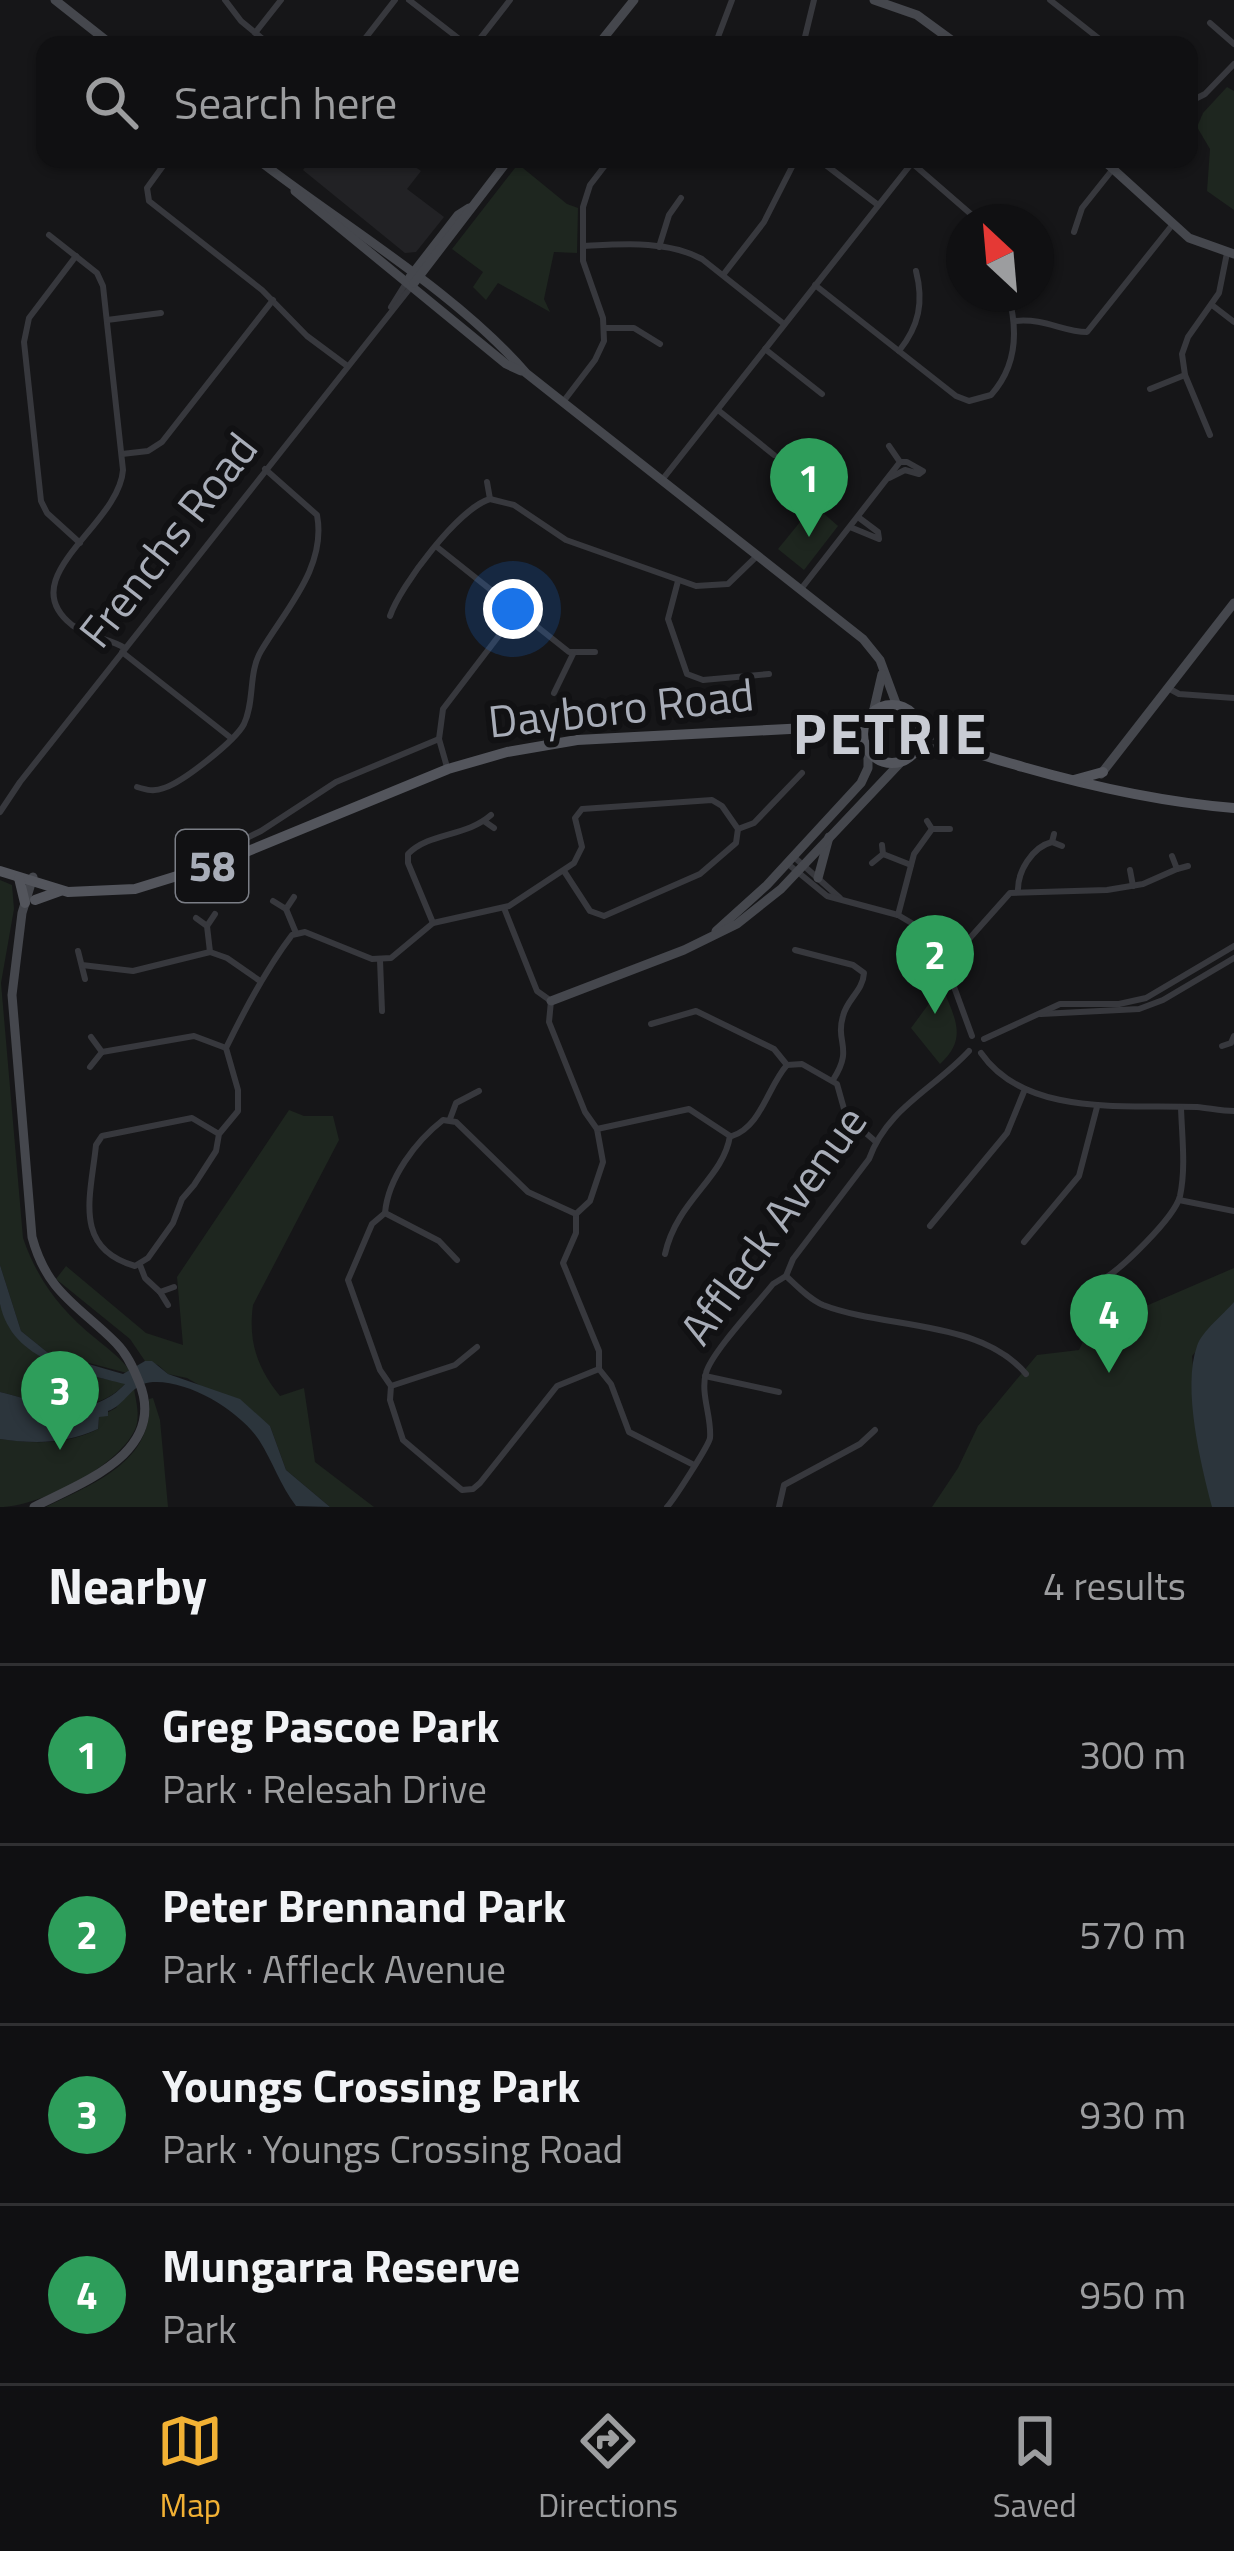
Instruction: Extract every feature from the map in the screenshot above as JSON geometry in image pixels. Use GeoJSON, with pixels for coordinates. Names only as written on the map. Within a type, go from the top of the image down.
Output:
{"type":"FeatureCollection","features":[{"type":"Feature","properties":{"kind":"main road"},"geometry":{"type":"LineString","coordinates":[[55,0],[101,36]]}},
{"type":"Feature","properties":{"kind":"main road"},"geometry":{"type":"LineString","coordinates":[[605,36],[634,0]]}},
{"type":"Feature","properties":{"kind":"main road"},"geometry":{"type":"LineString","coordinates":[[874,0],[917,15],[946,36]]}},
{"type":"Feature","properties":{"kind":"main road"},"geometry":{"type":"LineString","coordinates":[[269,168],[330,224],[511,356],[526,373],[867,644],[880,661],[897,706]]}},
{"type":"Feature","properties":{"kind":"main road","name":"Frenchs Road"},"geometry":{"type":"LineString","coordinates":[[411,281],[501,168]]}},
{"type":"Feature","properties":{"kind":"main road"},"geometry":{"type":"LineString","coordinates":[[1113,169],[1198,244],[1230,254]]}},
{"type":"Feature","properties":{"kind":"main road"},"geometry":{"type":"LineString","coordinates":[[1095,788],[1104,770],[1234,603]]}},
{"type":"Feature","properties":{"kind":"main road"},"geometry":{"type":"LineString","coordinates":[[795,864],[868,768],[863,728],[882,674]]}},
{"type":"Feature","properties":{"kind":"main road","name":"58"},"geometry":{"type":"LineString","coordinates":[[870,716],[897,706],[952,746],[1117,793],[1234,808]]}},
{"type":"Feature","properties":{"kind":"main road","name":"Dayboro Road"},"geometry":{"type":"LineString","coordinates":[[0,867],[60,891],[135,889],[180,878],[448,769],[507,752],[577,740],[827,727],[870,716]]}},
{"type":"Feature","properties":{"kind":"main road"},"geometry":{"type":"LineString","coordinates":[[551,1001],[712,935],[829,837],[908,757],[919,742],[919,725]]}},
{"type":"Feature","properties":{"kind":"main road","name":"Dayboro Road"},"geometry":{"type":"LineString","coordinates":[[827,727],[867,747]]}},
{"type":"Feature","properties":{"kind":"main road","name":"58"},"geometry":{"type":"LineString","coordinates":[[867,747],[883,761],[952,746]]}},
{"type":"Feature","properties":{"kind":"main road"},"geometry":{"type":"LineString","coordinates":[[1071,781],[1104,770]]}},
{"type":"Feature","properties":{"kind":"main road"},"geometry":{"type":"LineString","coordinates":[[1104,770],[1117,793]]}},
{"type":"Feature","properties":{"kind":"main road"},"geometry":{"type":"LineString","coordinates":[[818,878],[829,837]]}},
{"type":"Feature","properties":{"kind":"main road"},"geometry":{"type":"LineString","coordinates":[[30,902],[33,880]]}},
{"type":"Feature","properties":{"kind":"main road"},"geometry":{"type":"LineString","coordinates":[[33,880],[13,969],[12,1008],[32,1237],[59,1294],[116,1343],[132,1366],[141,1388],[144,1423],[130,1448],[98,1474],[34,1507]]}},
{"type":"Feature","properties":{"kind":"main road","name":"Dayboro Road"},"geometry":{"type":"LineString","coordinates":[[33,880],[88,891]]}},
{"type":"Feature","properties":{"kind":"main road"},"geometry":{"type":"LineString","coordinates":[[30,902],[60,891]]}},
{"type":"Feature","properties":{"kind":"street"},"geometry":{"type":"LineString","coordinates":[[226,0],[258,36]]}},
{"type":"Feature","properties":{"kind":"street"},"geometry":{"type":"LineString","coordinates":[[255,33],[281,0]]}},
{"type":"Feature","properties":{"kind":"street"},"geometry":{"type":"LineString","coordinates":[[367,36],[395,0]]}},
{"type":"Feature","properties":{"kind":"street"},"geometry":{"type":"LineString","coordinates":[[410,0],[459,36]]}},
{"type":"Feature","properties":{"kind":"street"},"geometry":{"type":"LineString","coordinates":[[479,36],[510,0]]}},
{"type":"Feature","properties":{"kind":"street"},"geometry":{"type":"LineString","coordinates":[[718,36],[733,0]]}},
{"type":"Feature","properties":{"kind":"street"},"geometry":{"type":"LineString","coordinates":[[804,36],[814,0]]}},
{"type":"Feature","properties":{"kind":"street"},"geometry":{"type":"LineString","coordinates":[[1050,0],[1096,36]]}},
{"type":"Feature","properties":{"kind":"street"},"geometry":{"type":"LineString","coordinates":[[1210,23],[1234,44]]}},
{"type":"Feature","properties":{"kind":"street"},"geometry":{"type":"LineString","coordinates":[[1198,98],[1234,64]]}},
{"type":"Feature","properties":{"kind":"street"},"geometry":{"type":"LineString","coordinates":[[146,193],[162,168]]}},
{"type":"Feature","properties":{"kind":"street"},"geometry":{"type":"LineString","coordinates":[[563,402],[602,350],[605,328],[590,287],[583,246],[586,191],[603,168]]}},
{"type":"Feature","properties":{"kind":"street"},"geometry":{"type":"LineString","coordinates":[[723,275],[764,222],[791,168]]}},
{"type":"Feature","properties":{"kind":"street"},"geometry":{"type":"LineString","coordinates":[[829,168],[878,206]]}},
{"type":"Feature","properties":{"kind":"street"},"geometry":{"type":"LineString","coordinates":[[662,480],[908,168]]}},
{"type":"Feature","properties":{"kind":"street"},"geometry":{"type":"LineString","coordinates":[[922,168],[961,204]]}},
{"type":"Feature","properties":{"kind":"street"},"geometry":{"type":"LineString","coordinates":[[1075,232],[1082,208],[1113,169]]}},
{"type":"Feature","properties":{"kind":"street"},"geometry":{"type":"LineString","coordinates":[[136,193],[146,193]]}},
{"type":"Feature","properties":{"kind":"street"},"geometry":{"type":"LineString","coordinates":[[146,193],[152,203],[346,365]]}},
{"type":"Feature","properties":{"kind":"street"},"geometry":{"type":"LineString","coordinates":[[659,247],[669,215],[681,198]]}},
{"type":"Feature","properties":{"kind":"street"},"geometry":{"type":"LineString","coordinates":[[1014,321],[1048,321],[1087,332],[1173,224]]}},
{"type":"Feature","properties":{"kind":"street"},"geometry":{"type":"LineString","coordinates":[[50,235],[97,273],[104,286],[122,454],[116,500],[55,577],[54,602],[75,627],[124,650],[232,738]]}},
{"type":"Feature","properties":{"kind":"street"},"geometry":{"type":"LineString","coordinates":[[583,246],[659,247],[694,255],[784,324]]}},
{"type":"Feature","properties":{"kind":"street"},"geometry":{"type":"LineString","coordinates":[[1210,435],[1185,375],[1184,346],[1213,305],[1230,254]]}},
{"type":"Feature","properties":{"kind":"street"},"geometry":{"type":"LineString","coordinates":[[76,256],[29,318],[23,342],[41,501],[47,513],[80,543]]}},
{"type":"Feature","properties":{"kind":"street"},"geometry":{"type":"LineString","coordinates":[[899,351],[918,318],[921,296],[916,271]]}},
{"type":"Feature","properties":{"kind":"street","name":"Frenchs Road"},"geometry":{"type":"LineString","coordinates":[[0,812],[411,281]]}},
{"type":"Feature","properties":{"kind":"street"},"geometry":{"type":"LineString","coordinates":[[815,284],[956,396],[969,400],[991,395],[1005,375],[1012,312]]}},
{"type":"Feature","properties":{"kind":"street"},"geometry":{"type":"LineString","coordinates":[[122,454],[148,451],[162,442],[273,300]]}},
{"type":"Feature","properties":{"kind":"street"},"geometry":{"type":"LineString","coordinates":[[1213,305],[1234,322]]}},
{"type":"Feature","properties":{"kind":"street"},"geometry":{"type":"LineString","coordinates":[[107,320],[160,313]]}},
{"type":"Feature","properties":{"kind":"street"},"geometry":{"type":"LineString","coordinates":[[605,328],[634,328],[660,344]]}},
{"type":"Feature","properties":{"kind":"street"},"geometry":{"type":"LineString","coordinates":[[765,350],[822,394]]}},
{"type":"Feature","properties":{"kind":"street"},"geometry":{"type":"LineString","coordinates":[[1150,389],[1185,375]]}},
{"type":"Feature","properties":{"kind":"street"},"geometry":{"type":"LineString","coordinates":[[718,410],[774,455]]}},
{"type":"Feature","properties":{"kind":"street"},"geometry":{"type":"LineString","coordinates":[[889,446],[902,466]]}},
{"type":"Feature","properties":{"kind":"street"},"geometry":{"type":"LineString","coordinates":[[801,589],[902,466],[921,468],[926,474]]}},
{"type":"Feature","properties":{"kind":"street"},"geometry":{"type":"LineString","coordinates":[[136,787],[156,790],[175,783],[232,738],[247,716],[261,651],[305,582],[319,529],[315,510],[265,469]]}},
{"type":"Feature","properties":{"kind":"street"},"geometry":{"type":"LineString","coordinates":[[487,482],[490,499]]}},
{"type":"Feature","properties":{"kind":"street"},"geometry":{"type":"LineString","coordinates":[[389,616],[398,597],[468,509],[490,499],[514,505],[566,540],[704,588],[740,576],[758,555]]}},
{"type":"Feature","properties":{"kind":"street"},"geometry":{"type":"LineString","coordinates":[[850,527],[879,538],[858,517]]}},
{"type":"Feature","properties":{"kind":"street"},"geometry":{"type":"LineString","coordinates":[[437,547],[573,654],[595,652]]}},
{"type":"Feature","properties":{"kind":"street"},"geometry":{"type":"LineString","coordinates":[[678,581],[668,619],[690,680],[769,674]]}},
{"type":"Feature","properties":{"kind":"street"},"geometry":{"type":"LineString","coordinates":[[448,769],[439,740],[448,700],[518,612]]}},
{"type":"Feature","properties":{"kind":"street"},"geometry":{"type":"LineString","coordinates":[[554,693],[573,654]]}},
{"type":"Feature","properties":{"kind":"street"},"geometry":{"type":"LineString","coordinates":[[1168,688],[1179,694],[1234,698]]}},
{"type":"Feature","properties":{"kind":"street","name":"Dayboro Road"},"geometry":{"type":"LineString","coordinates":[[190,866],[261,831],[336,782],[439,740]]}},
{"type":"Feature","properties":{"kind":"street"},"geometry":{"type":"LineString","coordinates":[[738,829],[752,825],[802,773]]}},
{"type":"Feature","properties":{"kind":"street"},"geometry":{"type":"LineString","coordinates":[[296,933],[380,960],[402,951],[434,923],[504,908],[581,854],[575,818],[582,808],[712,800],[738,829],[736,843],[700,874],[604,916],[590,911],[563,871]]}},
{"type":"Feature","properties":{"kind":"street"},"geometry":{"type":"LineString","coordinates":[[434,923],[408,854],[414,847],[459,834],[487,818],[494,828]]}},
{"type":"Feature","properties":{"kind":"street"},"geometry":{"type":"LineString","coordinates":[[926,821],[932,830]]}},
{"type":"Feature","properties":{"kind":"street"},"geometry":{"type":"LineString","coordinates":[[932,830],[950,829]]}},
{"type":"Feature","properties":{"kind":"street"},"geometry":{"type":"LineString","coordinates":[[898,915],[910,865],[932,830]]}},
{"type":"Feature","properties":{"kind":"street"},"geometry":{"type":"LineString","coordinates":[[1018,892],[1020,872],[1042,845],[1053,838],[1062,846]]}},
{"type":"Feature","properties":{"kind":"street"},"geometry":{"type":"LineString","coordinates":[[872,863],[882,850],[910,865]]}},
{"type":"Feature","properties":{"kind":"street"},"geometry":{"type":"LineString","coordinates":[[1172,856],[1177,869]]}},
{"type":"Feature","properties":{"kind":"street"},"geometry":{"type":"LineString","coordinates":[[795,864],[842,900]]}},
{"type":"Feature","properties":{"kind":"street"},"geometry":{"type":"LineString","coordinates":[[795,864],[818,890],[898,915],[925,932],[941,954],[972,1036]]}},
{"type":"Feature","properties":{"kind":"street"},"geometry":{"type":"LineString","coordinates":[[941,954],[969,939],[1004,896],[1133,886],[1188,866]]}},
{"type":"Feature","properties":{"kind":"street"},"geometry":{"type":"LineString","coordinates":[[1130,870],[1133,886]]}},
{"type":"Feature","properties":{"kind":"street"},"geometry":{"type":"LineString","coordinates":[[286,909],[294,897]]}},
{"type":"Feature","properties":{"kind":"street"},"geometry":{"type":"LineString","coordinates":[[273,901],[286,909],[296,933]]}},
{"type":"Feature","properties":{"kind":"street"},"geometry":{"type":"LineString","coordinates":[[504,908],[537,991],[551,1001],[549,1022],[585,1112],[597,1130],[602,1167],[590,1202],[576,1214],[576,1233],[563,1263],[599,1351],[599,1369],[611,1384],[629,1432],[692,1464]]}},
{"type":"Feature","properties":{"kind":"street"},"geometry":{"type":"LineString","coordinates":[[210,952],[207,926],[215,914]]}},
{"type":"Feature","properties":{"kind":"street"},"geometry":{"type":"LineString","coordinates":[[196,918],[207,926]]}},
{"type":"Feature","properties":{"kind":"street"},"geometry":{"type":"LineString","coordinates":[[140,1265],[173,1223],[182,1198],[216,1151],[219,1134],[233,1121],[240,1105],[226,1048],[260,981],[296,933]]}},
{"type":"Feature","properties":{"kind":"street"},"geometry":{"type":"LineString","coordinates":[[972,1036],[984,1039],[1060,1004],[1119,1004],[1146,998],[1234,946]]}},
{"type":"Feature","properties":{"kind":"street"},"geometry":{"type":"LineString","coordinates":[[795,950],[853,965],[864,974],[863,985],[842,1018],[846,1055],[833,1080]]}},
{"type":"Feature","properties":{"kind":"street"},"geometry":{"type":"LineString","coordinates":[[78,951],[85,979]]}},
{"type":"Feature","properties":{"kind":"street"},"geometry":{"type":"LineString","coordinates":[[82,965],[142,970],[210,952],[260,981]]}},
{"type":"Feature","properties":{"kind":"street"},"geometry":{"type":"LineString","coordinates":[[1037,1014],[1139,1009],[1234,958]]}},
{"type":"Feature","properties":{"kind":"street"},"geometry":{"type":"LineString","coordinates":[[380,960],[382,1011]]}},
{"type":"Feature","properties":{"kind":"street"},"geometry":{"type":"LineString","coordinates":[[651,1024],[696,1011],[774,1049],[787,1065]]}},
{"type":"Feature","properties":{"kind":"street"},"geometry":{"type":"LineString","coordinates":[[91,1036],[102,1052]]}},
{"type":"Feature","properties":{"kind":"street"},"geometry":{"type":"LineString","coordinates":[[90,1066],[102,1052],[194,1036],[226,1048]]}},
{"type":"Feature","properties":{"kind":"street"},"geometry":{"type":"LineString","coordinates":[[972,1036],[966,1043],[969,1052],[981,1052],[1004,1078],[1025,1089],[1097,1107],[1234,1111]]}},
{"type":"Feature","properties":{"kind":"street"},"geometry":{"type":"LineString","coordinates":[[981,1052],[984,1039]]}},
{"type":"Feature","properties":{"kind":"street"},"geometry":{"type":"LineString","coordinates":[[1222,1046],[1233,1042]]}},
{"type":"Feature","properties":{"kind":"street","name":"Affleck Avenue"},"geometry":{"type":"LineString","coordinates":[[667,1507],[710,1438],[705,1376],[713,1360],[772,1286],[786,1276],[793,1259],[869,1159],[875,1142],[898,1111],[969,1052]]}},
{"type":"Feature","properties":{"kind":"street"},"geometry":{"type":"LineString","coordinates":[[597,1130],[689,1109],[730,1136],[740,1134],[787,1065],[797,1062],[833,1080],[840,1088],[846,1116],[875,1142]]}},
{"type":"Feature","properties":{"kind":"street"},"geometry":{"type":"LineString","coordinates":[[930,1226],[1007,1133],[1025,1089]]}},
{"type":"Feature","properties":{"kind":"street"},"geometry":{"type":"LineString","coordinates":[[450,1119],[456,1102],[479,1091]]}},
{"type":"Feature","properties":{"kind":"street"},"geometry":{"type":"LineString","coordinates":[[1024,1242],[1079,1177],[1097,1107]]}},
{"type":"Feature","properties":{"kind":"street"},"geometry":{"type":"LineString","coordinates":[[1100,1281],[1117,1271],[1179,1200],[1184,1167],[1181,1108]]}},
{"type":"Feature","properties":{"kind":"street"},"geometry":{"type":"LineString","coordinates":[[140,1265],[125,1262],[90,1232],[98,1139],[114,1130],[192,1118],[219,1134]]}},
{"type":"Feature","properties":{"kind":"street"},"geometry":{"type":"LineString","coordinates":[[450,1119],[528,1192],[576,1214]]}},
{"type":"Feature","properties":{"kind":"street"},"geometry":{"type":"LineString","coordinates":[[450,1119],[440,1121],[412,1150],[386,1197],[385,1213],[372,1225],[348,1280],[380,1370],[391,1385],[390,1400],[404,1440],[458,1488],[469,1490],[480,1483],[557,1386],[599,1369]]}},
{"type":"Feature","properties":{"kind":"street"},"geometry":{"type":"LineString","coordinates":[[664,1254],[674,1222],[725,1158],[730,1136]]}},
{"type":"Feature","properties":{"kind":"street"},"geometry":{"type":"LineString","coordinates":[[1179,1200],[1234,1211]]}},
{"type":"Feature","properties":{"kind":"street"},"geometry":{"type":"LineString","coordinates":[[385,1213],[439,1241],[458,1260]]}},
{"type":"Feature","properties":{"kind":"street"},"geometry":{"type":"LineString","coordinates":[[140,1265],[168,1305]]}},
{"type":"Feature","properties":{"kind":"street"},"geometry":{"type":"LineString","coordinates":[[786,1276],[825,1306],[957,1334],[1012,1359],[1027,1374]]}},
{"type":"Feature","properties":{"kind":"street"},"geometry":{"type":"LineString","coordinates":[[160,1292],[174,1287]]}},
{"type":"Feature","properties":{"kind":"street"},"geometry":{"type":"LineString","coordinates":[[391,1385],[448,1368],[476,1347]]}},
{"type":"Feature","properties":{"kind":"street"},"geometry":{"type":"LineString","coordinates":[[705,1376],[779,1392]]}},
{"type":"Feature","properties":{"kind":"street"},"geometry":{"type":"LineString","coordinates":[[779,1507],[784,1485],[860,1444],[874,1430]]}},
{"type":"Feature","properties":{"kind":"shaded area"},"geometry":{"type":"Polygon","coordinates":[[[1227,87],[1234,91],[1234,210],[1207,191],[1210,149],[1198,129],[1203,113],[1227,87]]]}},
{"type":"Feature","properties":{"kind":"shaded area"},"geometry":{"type":"Polygon","coordinates":[[[417,168],[421,171],[407,189],[444,217],[416,252],[405,253],[303,170],[417,168]]]}},
{"type":"Feature","properties":{"kind":"shaded area"},"geometry":{"type":"Polygon","coordinates":[[[515,168],[523,168],[578,208],[577,253],[554,252],[544,299],[550,312],[498,283],[486,300],[473,287],[483,272],[452,249],[515,168]]]}},
{"type":"Feature","properties":{"kind":"shaded area"},"geometry":{"type":"Polygon","coordinates":[[[814,505],[838,526],[804,570],[778,549],[814,505]]]}},
{"type":"Feature","properties":{"kind":"shaded area"},"geometry":{"type":"Polygon","coordinates":[[[0,880],[12,885],[14,909],[1,983],[23,1238],[51,1293],[122,1361],[127,1373],[47,1352],[21,1331],[0,1265],[0,880]]]}},
{"type":"Feature","properties":{"kind":"shaded area"},"geometry":{"type":"Polygon","coordinates":[[[942,986],[957,1036],[940,1064],[911,1028],[942,986]]]}},
{"type":"Feature","properties":{"kind":"shaded area"},"geometry":{"type":"Polygon","coordinates":[[[289,1110],[304,1116],[333,1116],[339,1140],[253,1305],[253,1342],[265,1375],[280,1396],[304,1388],[315,1462],[374,1507],[330,1507],[286,1470],[270,1426],[187,1378],[145,1361],[130,1339],[56,1279],[66,1266],[146,1333],[183,1345],[177,1277],[289,1110]]]}},
{"type":"Feature","properties":{"kind":"shaded area"},"geometry":{"type":"Polygon","coordinates":[[[0,1265],[21,1331],[47,1352],[123,1374],[152,1361],[168,1374],[240,1399],[270,1426],[286,1470],[330,1507],[296,1506],[250,1429],[212,1399],[182,1386],[145,1383],[108,1411],[108,1416],[99,1417],[98,1429],[74,1438],[0,1439],[0,1392],[81,1406],[111,1396],[125,1384],[50,1361],[18,1339],[0,1304],[0,1265]]]}},
{"type":"Feature","properties":{"kind":"shaded area"},"geometry":{"type":"Polygon","coordinates":[[[1234,1268],[1234,1306],[1192,1356],[1199,1438],[1221,1507],[932,1507],[978,1426],[1037,1355],[1079,1350],[1088,1331],[1234,1268]]]}},
{"type":"Feature","properties":{"kind":"shaded area"},"geometry":{"type":"Polygon","coordinates":[[[1234,1302],[1234,1507],[1212,1507],[1195,1426],[1193,1363],[1203,1335],[1234,1302]]]}},
{"type":"Feature","properties":{"kind":"shaded area"},"geometry":{"type":"Polygon","coordinates":[[[0,1304],[9,1327],[65,1371],[126,1383],[112,1395],[82,1405],[50,1404],[0,1392],[0,1304]]]}},
{"type":"Feature","properties":{"kind":"shaded area"},"geometry":{"type":"Polygon","coordinates":[[[134,1389],[136,1427],[114,1456],[56,1492],[0,1507],[0,1439],[50,1442],[86,1434],[98,1429],[99,1417],[134,1389]]]}},
{"type":"Feature","properties":{"kind":"shaded area"},"geometry":{"type":"Polygon","coordinates":[[[153,1398],[160,1420],[168,1507],[46,1507],[101,1479],[131,1455],[142,1439],[149,1399],[153,1398]]]}},
{"type":"Feature","properties":{"kind":"place","name":"Greg Pascoe Park"},"geometry":{"type":"Point","coordinates":[809,537]}},
{"type":"Feature","properties":{"kind":"place","name":"Peter Brennand Park"},"geometry":{"type":"Point","coordinates":[935,1014]}},
{"type":"Feature","properties":{"kind":"place","name":"Mungarra Reserve"},"geometry":{"type":"Point","coordinates":[1109,1373]}},
{"type":"Feature","properties":{"kind":"place","name":"Youngs Crossing Park"},"geometry":{"type":"Point","coordinates":[60,1450]}},
{"type":"Feature","properties":{"kind":"district","name":"PETRIE"},"geometry":{"type":"Point","coordinates":[891,734]}}]}
